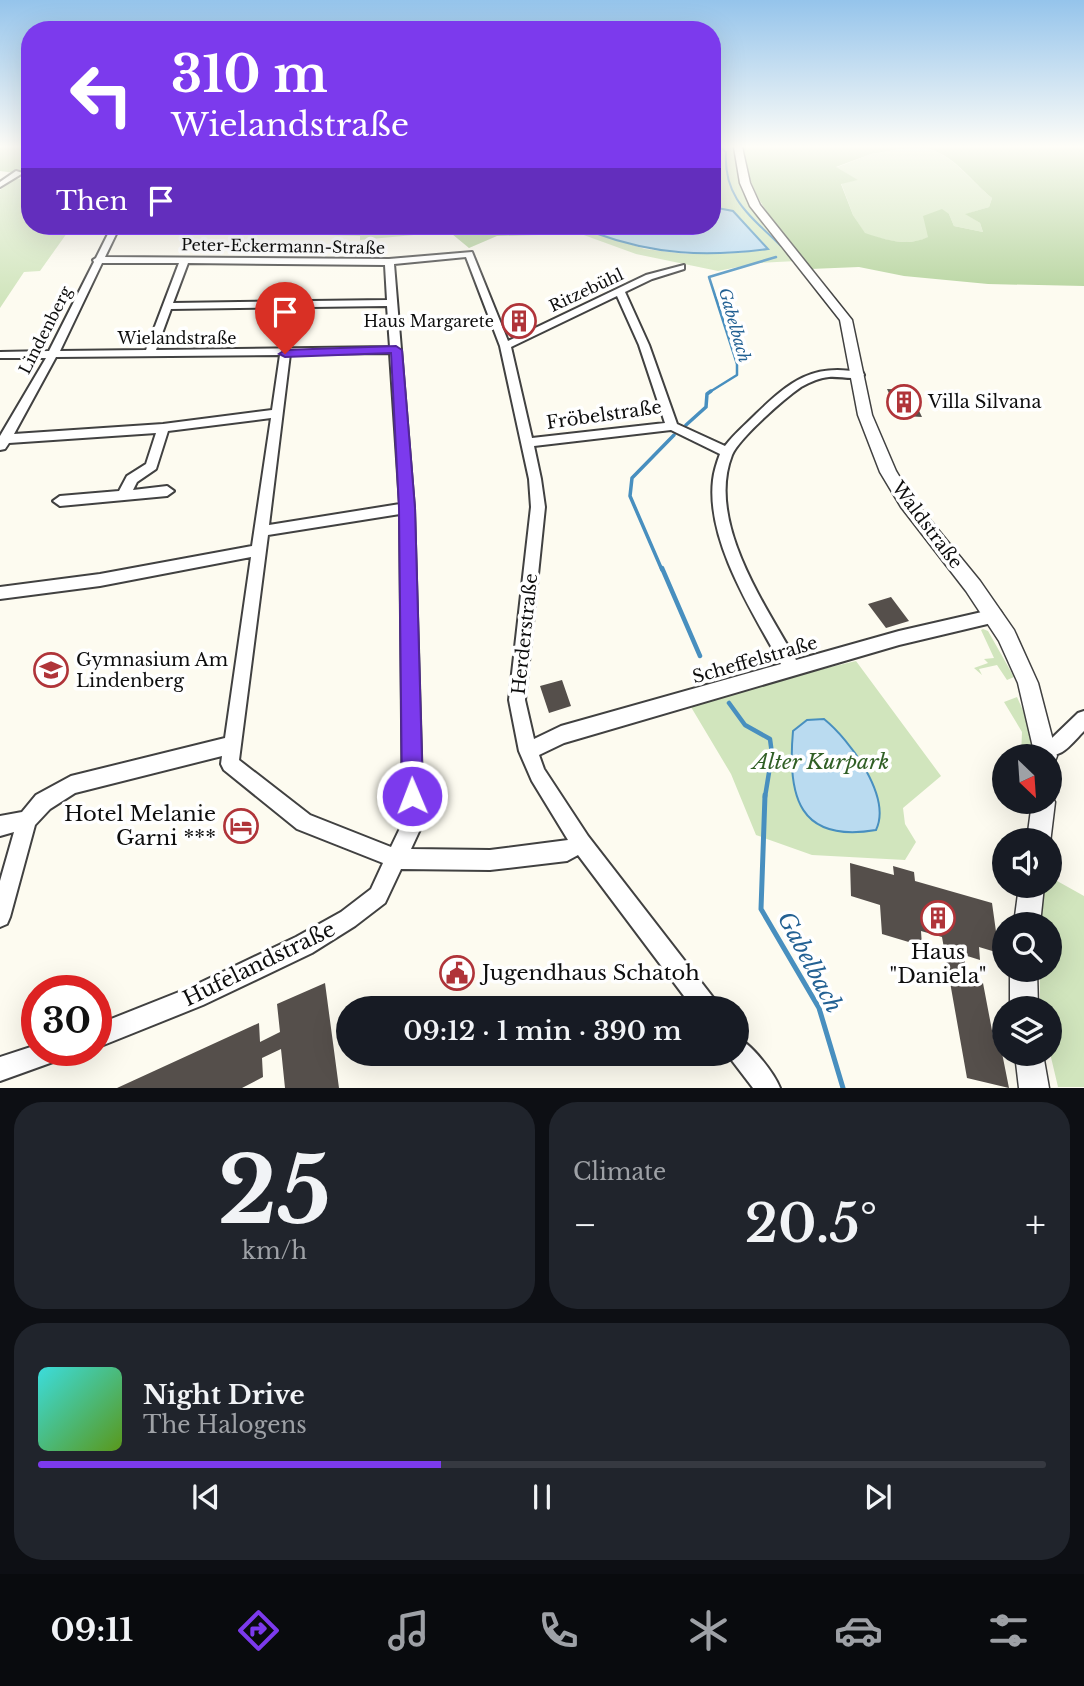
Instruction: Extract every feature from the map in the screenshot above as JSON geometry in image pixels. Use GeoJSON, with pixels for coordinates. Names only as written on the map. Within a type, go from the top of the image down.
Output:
{"type":"FeatureCollection","features":[{"type":"Feature","properties":{"kind":"street","name":"Waldstraße"},"geometry":{"type":"LineString","coordinates":[[751,198],[755,206],[846,320],[868,424],[888,472],[907,503],[995,616],[1028,683],[1044,744]]}},
{"type":"Feature","properties":{"kind":"street","name":"Lindenberg"},"geometry":{"type":"LineString","coordinates":[[2,443],[52,356],[111,235]]}},
{"type":"Feature","properties":{"kind":"street","name":"Peter-Eckermann-Straße"},"geometry":{"type":"LineString","coordinates":[[97,260],[389,262],[469,254]]}},
{"type":"Feature","properties":{"kind":"street","name":"Herderstraße"},"geometry":{"type":"LineString","coordinates":[[469,254],[505,346],[528,443],[538,507],[517,700],[528,751],[538,775],[581,843],[698,996]]}},
{"type":"Feature","properties":{"kind":"street"},"geometry":{"type":"LineString","coordinates":[[150,353],[185,259]]}},
{"type":"Feature","properties":{"kind":"street","name":"Hufelandstraße"},"geometry":{"type":"LineString","coordinates":[[112,1031],[195,998],[304,945],[348,919],[377,896],[413,822],[407,508],[389,262]]}},
{"type":"Feature","properties":{"kind":"street","name":"Ritzebühl"},"geometry":{"type":"LineString","coordinates":[[505,346],[620,292],[681,267]]}},
{"type":"Feature","properties":{"kind":"street","name":"Fröbelstraße"},"geometry":{"type":"LineString","coordinates":[[528,443],[672,426],[644,345],[620,292]]}},
{"type":"Feature","properties":{"kind":"street"},"geometry":{"type":"LineString","coordinates":[[169,306],[390,303]]}},
{"type":"Feature","properties":{"kind":"street","name":"Wielandstraße"},"geometry":{"type":"LineString","coordinates":[[0,355],[285,354],[396,350]]}},
{"type":"Feature","properties":{"kind":"street"},"geometry":{"type":"LineString","coordinates":[[285,354],[230,764],[304,822],[397,859],[490,860],[567,851],[581,843]]}},
{"type":"Feature","properties":{"kind":"street"},"geometry":{"type":"LineString","coordinates":[[793,670],[745,579],[718,506],[719,477],[727,452],[795,383],[829,372],[859,375]]}},
{"type":"Feature","properties":{"kind":"street"},"geometry":{"type":"LineString","coordinates":[[2,443],[163,428],[278,413]]}},
{"type":"Feature","properties":{"kind":"street"},"geometry":{"type":"LineString","coordinates":[[672,426],[727,452]]}},
{"type":"Feature","properties":{"kind":"street"},"geometry":{"type":"LineString","coordinates":[[123,496],[132,479],[152,466],[163,428]]}},
{"type":"Feature","properties":{"kind":"street"},"geometry":{"type":"LineString","coordinates":[[61,501],[167,491]]}},
{"type":"Feature","properties":{"kind":"street"},"geometry":{"type":"LineString","coordinates":[[262,531],[407,508]]}},
{"type":"Feature","properties":{"kind":"street"},"geometry":{"type":"LineString","coordinates":[[0,593],[100,580],[259,550]]}},
{"type":"Feature","properties":{"kind":"street","name":"Scheffelstraße"},"geometry":{"type":"LineString","coordinates":[[528,751],[561,735],[899,638],[995,616]]}},
{"type":"Feature","properties":{"kind":"street"},"geometry":{"type":"LineString","coordinates":[[1059,744],[1084,719]]}},
{"type":"Feature","properties":{"kind":"street"},"geometry":{"type":"LineString","coordinates":[[0,917],[27,820],[43,802],[71,785],[231,746]]}},
{"type":"Feature","properties":{"kind":"street"},"geometry":{"type":"LineString","coordinates":[[0,826],[27,820]]}},
{"type":"Feature","properties":{"kind":"street"},"geometry":{"type":"LineString","coordinates":[[0,1069],[21,1062]]}},
{"type":"Feature","properties":{"kind":"street"},"geometry":{"type":"LineString","coordinates":[[749,1063],[768,1087]]}},
{"type":"Feature","properties":{"kind":"street"},"geometry":{"type":"LineString","coordinates":[[1031,1066],[1034,1087]]}},
{"type":"Feature","properties":{"kind":"green space"},"geometry":{"type":"Polygon","coordinates":[[[0,198],[21,198],[21,235],[66,235],[40,271],[24,272],[0,308],[0,198]]]}},
{"type":"Feature","properties":{"kind":"green space"},"geometry":{"type":"Polygon","coordinates":[[[721,198],[746,198],[797,261],[758,263],[718,271],[636,254],[584,235],[601,235],[645,249],[686,254],[737,253],[767,249],[733,211],[721,209],[721,198]]]}},
{"type":"Feature","properties":{"kind":"green space"},"geometry":{"type":"Polygon","coordinates":[[[758,198],[846,198],[853,215],[865,233],[913,242],[928,237],[923,216],[942,209],[949,214],[954,226],[983,232],[980,223],[965,214],[989,207],[992,198],[1084,198],[1084,286],[988,284],[904,276],[859,267],[810,269],[758,198]]]}},
{"type":"Feature","properties":{"kind":"green space"},"geometry":{"type":"Polygon","coordinates":[[[847,198],[992,198],[989,207],[966,214],[980,223],[983,232],[954,226],[949,214],[927,225],[929,237],[913,242],[897,242],[865,234],[847,198]]]}},
{"type":"Feature","properties":{"kind":"green space"},"geometry":{"type":"Polygon","coordinates":[[[326,235],[414,235],[360,240],[360,236],[326,235]]]}},
{"type":"Feature","properties":{"kind":"green space"},"geometry":{"type":"Polygon","coordinates":[[[453,235],[530,235],[497,236],[469,248],[453,235]]]}},
{"type":"Feature","properties":{"kind":"green space"},"geometry":{"type":"Polygon","coordinates":[[[981,630],[988,631],[1014,677],[1007,680],[997,665],[979,669],[982,675],[974,668],[988,663],[984,659],[994,658],[981,630]]]}},
{"type":"Feature","properties":{"kind":"green space","name":"Alter Kurpark"},"geometry":{"type":"Polygon","coordinates":[[[856,661],[941,776],[903,808],[905,824],[916,842],[905,860],[812,855],[756,835],[731,774],[691,707],[793,676],[856,661]]]}},
{"type":"Feature","properties":{"kind":"green space"},"geometry":{"type":"Polygon","coordinates":[[[1017,697],[1037,744],[1022,744],[1022,732],[1004,702],[1017,697]]]}},
{"type":"Feature","properties":{"kind":"green space"},"geometry":{"type":"Polygon","coordinates":[[[1062,884],[1084,896],[1084,1087],[1058,1087],[1053,1066],[1062,1066],[1062,996],[1040,996],[1040,982],[1062,982],[1062,912],[1041,912],[1042,898],[1062,898],[1062,884]]]}},
{"type":"Feature","properties":{"kind":"water"},"geometry":{"type":"Polygon","coordinates":[[[721,209],[733,211],[768,249],[723,253],[681,252],[601,235],[721,235],[721,209]]]}},
{"type":"Feature","properties":{"kind":"water"},"geometry":{"type":"Polygon","coordinates":[[[824,719],[845,741],[866,770],[878,802],[876,830],[850,832],[830,829],[814,822],[803,810],[796,795],[793,776],[793,731],[807,720],[824,719]]]}},
{"type":"Feature","properties":{"kind":"building","name":"Villa Silvana"},"geometry":{"type":"Polygon","coordinates":[[[887,389],[909,390],[922,417],[904,416],[899,404],[894,404],[887,389]]]}},
{"type":"Feature","properties":{"kind":"building"},"geometry":{"type":"Polygon","coordinates":[[[891,597],[909,621],[886,628],[868,604],[891,597]]]}},
{"type":"Feature","properties":{"kind":"building"},"geometry":{"type":"Polygon","coordinates":[[[562,680],[571,706],[549,713],[540,686],[562,680]]]}},
{"type":"Feature","properties":{"kind":"building","name":"Hotel Melanie Garni ***"},"geometry":{"type":"Polygon","coordinates":[[[242,810],[258,821],[240,843],[224,832],[242,810]]]}},
{"type":"Feature","properties":{"kind":"building","name":"Haus \"Daniela\""},"geometry":{"type":"Polygon","coordinates":[[[850,863],[894,875],[893,866],[914,872],[915,881],[992,903],[992,951],[979,947],[980,960],[964,955],[967,980],[983,983],[992,1030],[992,1066],[1005,1066],[1009,1088],[967,1078],[942,937],[921,931],[922,946],[882,934],[880,905],[851,896],[850,863]]]}},
{"type":"Feature","properties":{"kind":"building"},"geometry":{"type":"Polygon","coordinates":[[[325,983],[339,1088],[285,1088],[281,1049],[262,1058],[263,1077],[242,1088],[117,1088],[259,1023],[260,1042],[280,1032],[277,1004],[325,983]]]}},
{"type":"Feature","properties":{"kind":"waterway","name":"Gabelbach"},"geometry":{"type":"LineString","coordinates":[[736,198],[750,216],[781,246]]}},
{"type":"Feature","properties":{"kind":"waterway","name":"Gabelbach"},"geometry":{"type":"LineString","coordinates":[[710,392],[737,375],[737,364],[709,277],[776,257]]}},
{"type":"Feature","properties":{"kind":"waterway","name":"Gabelbach"},"geometry":{"type":"LineString","coordinates":[[686,425],[706,407],[707,394],[710,392]]}},
{"type":"Feature","properties":{"kind":"waterway","name":"Gabelbach"},"geometry":{"type":"LineString","coordinates":[[662,570],[630,496],[632,478],[674,435]]}},
{"type":"Feature","properties":{"kind":"waterway","name":"Gabelbach"},"geometry":{"type":"LineString","coordinates":[[662,568],[700,656]]}},
{"type":"Feature","properties":{"kind":"waterway","name":"Gabelbach"},"geometry":{"type":"LineString","coordinates":[[729,703],[745,725],[770,739],[772,754],[765,797]]}},
{"type":"Feature","properties":{"kind":"waterway","name":"Gabelbach"},"geometry":{"type":"LineString","coordinates":[[765,795],[761,909],[819,1008],[843,1088]]}},
{"type":"Feature","properties":{"kind":"place","name":"Haus Margarete"},"geometry":{"type":"Point","coordinates":[519,321]}},
{"type":"Feature","properties":{"kind":"place","name":"Villa Silvana"},"geometry":{"type":"Point","coordinates":[904,402]}},
{"type":"Feature","properties":{"kind":"place","name":"Gymnasium Am Lindenberg"},"geometry":{"type":"Point","coordinates":[51,670]}},
{"type":"Feature","properties":{"kind":"place","name":"Hotel Melanie Garni ***"},"geometry":{"type":"Point","coordinates":[241,826]}},
{"type":"Feature","properties":{"kind":"place","name":"Haus \"Daniela\""},"geometry":{"type":"Point","coordinates":[938,918]}},
{"type":"Feature","properties":{"kind":"place","name":"Jugendhaus Schatoh"},"geometry":{"type":"Point","coordinates":[457,973]}},
{"type":"Feature","properties":{"kind":"route"},"geometry":{"type":"LineString","coordinates":[[285,354],[396,350],[407,508],[412,796]]}}]}
